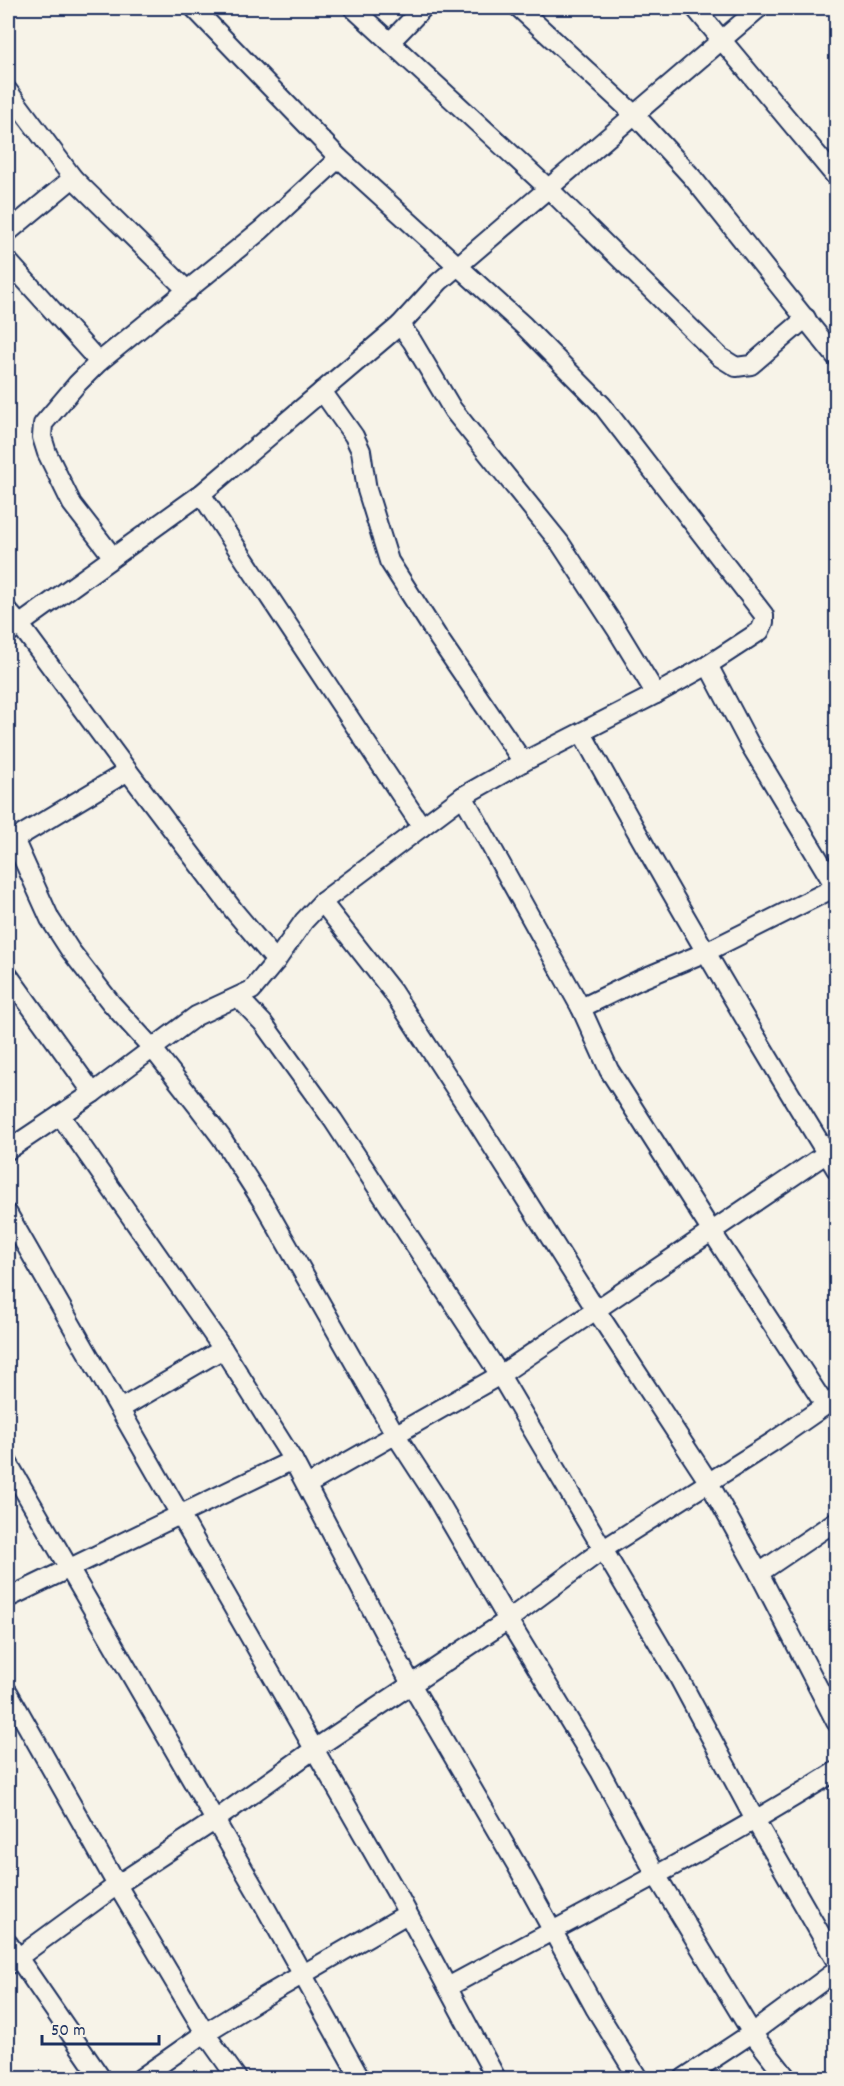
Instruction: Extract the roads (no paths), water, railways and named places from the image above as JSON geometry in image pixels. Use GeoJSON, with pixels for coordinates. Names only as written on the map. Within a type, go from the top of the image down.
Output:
{"type":"FeatureCollection","features":[{"type":"Feature","properties":{"kind":"street"},"geometry":{"type":"LineString","coordinates":[[8,1150],[93,1093],[196,1016],[252,990],[304,921],[322,902],[463,796],[708,665],[760,631],[764,622],[764,615],[602,405],[524,326],[339,158],[194,8]]}},
{"type":"Feature","properties":{"kind":"street"},"geometry":{"type":"LineString","coordinates":[[353,8],[548,188],[720,357],[735,367],[751,365],[806,318]]}},
{"type":"Feature","properties":{"kind":"street"},"geometry":{"type":"LineString","coordinates":[[390,42],[423,8]]}},
{"type":"Feature","properties":{"kind":"street"},"geometry":{"type":"LineString","coordinates":[[519,8],[635,115],[692,177],[837,357]]}},
{"type":"Feature","properties":{"kind":"street"},"geometry":{"type":"LineString","coordinates":[[696,8],[837,177]]}},
{"type":"Feature","properties":{"kind":"street"},"geometry":{"type":"LineString","coordinates":[[14,629],[201,494],[400,325],[419,302],[458,265],[759,8]]}},
{"type":"Feature","properties":{"kind":"street"},"geometry":{"type":"LineString","coordinates":[[8,92],[73,178],[188,291]]}},
{"type":"Feature","properties":{"kind":"street"},"geometry":{"type":"LineString","coordinates":[[113,558],[72,504],[47,453],[42,437],[43,424],[99,362],[261,230],[339,158]]}},
{"type":"Feature","properties":{"kind":"street"},"geometry":{"type":"LineString","coordinates":[[8,232],[73,178]]}},
{"type":"Feature","properties":{"kind":"street"},"geometry":{"type":"LineString","coordinates":[[8,261],[99,362]]}},
{"type":"Feature","properties":{"kind":"street"},"geometry":{"type":"LineString","coordinates":[[400,325],[453,410],[560,543],[656,694]]}},
{"type":"Feature","properties":{"kind":"street"},"geometry":{"type":"LineString","coordinates":[[322,391],[354,436],[361,451],[367,490],[389,561],[523,762]]}},
{"type":"Feature","properties":{"kind":"street"},"geometry":{"type":"LineString","coordinates":[[201,494],[422,827]]}},
{"type":"Feature","properties":{"kind":"street"},"geometry":{"type":"LineString","coordinates":[[8,611],[14,629],[128,771],[234,911],[276,961]]}},
{"type":"Feature","properties":{"kind":"street"},"geometry":{"type":"LineString","coordinates":[[581,1008],[639,980],[706,952],[836,888],[749,743],[708,665]]}},
{"type":"Feature","properties":{"kind":"street"},"geometry":{"type":"LineString","coordinates":[[582,733],[648,854],[748,1026],[832,1150],[837,1169]]}},
{"type":"Feature","properties":{"kind":"street"},"geometry":{"type":"LineString","coordinates":[[128,771],[11,841],[50,919],[70,950],[111,1003],[153,1049],[221,1137],[258,1194],[395,1434],[436,1497],[600,1771],[656,1875],[752,2033],[787,2079]]}},
{"type":"Feature","properties":{"kind":"street"},"geometry":{"type":"LineString","coordinates":[[101,2079],[10,1956],[214,1821],[313,1750],[508,1620],[603,1550],[831,1402],[712,1232],[609,1070],[581,1008],[463,796]]}},
{"type":"Feature","properties":{"kind":"street"},"geometry":{"type":"LineString","coordinates":[[322,902],[392,991],[708,1481],[837,1722]]}},
{"type":"Feature","properties":{"kind":"street"},"geometry":{"type":"LineString","coordinates":[[8,975],[93,1093]]}},
{"type":"Feature","properties":{"kind":"street"},"geometry":{"type":"LineString","coordinates":[[238,997],[263,1023],[333,1120],[500,1375],[679,1678],[756,1820],[837,1961]]}},
{"type":"Feature","properties":{"kind":"street"},"geometry":{"type":"LineString","coordinates":[[60,1115],[223,1349],[307,1485],[411,1684],[553,1930],[595,2008],[638,2079]]}},
{"type":"Feature","properties":{"kind":"street"},"geometry":{"type":"LineString","coordinates":[[307,1485],[500,1375],[832,1150]]}},
{"type":"Feature","properties":{"kind":"street"},"geometry":{"type":"LineString","coordinates":[[8,1214],[407,1914],[496,2079]]}},
{"type":"Feature","properties":{"kind":"street"},"geometry":{"type":"LineString","coordinates":[[120,1409],[223,1349]]}},
{"type":"Feature","properties":{"kind":"street"},"geometry":{"type":"LineString","coordinates":[[8,1598],[292,1460]]}},
{"type":"Feature","properties":{"kind":"street"},"geometry":{"type":"LineString","coordinates":[[8,1463],[360,2079]]}},
{"type":"Feature","properties":{"kind":"street"},"geometry":{"type":"LineString","coordinates":[[759,1573],[835,1526]]}},
{"type":"Feature","properties":{"kind":"street"},"geometry":{"type":"LineString","coordinates":[[8,1692],[117,1886],[205,2033],[237,2079]]}},
{"type":"Feature","properties":{"kind":"street"},"geometry":{"type":"LineString","coordinates":[[448,1987],[756,1820],[837,1771]]}},
{"type":"Feature","properties":{"kind":"street"},"geometry":{"type":"LineString","coordinates":[[141,2079],[205,2033],[407,1914]]}},
{"type":"Feature","properties":{"kind":"street"},"geometry":{"type":"LineString","coordinates":[[684,2079],[837,1971]]}}]}
